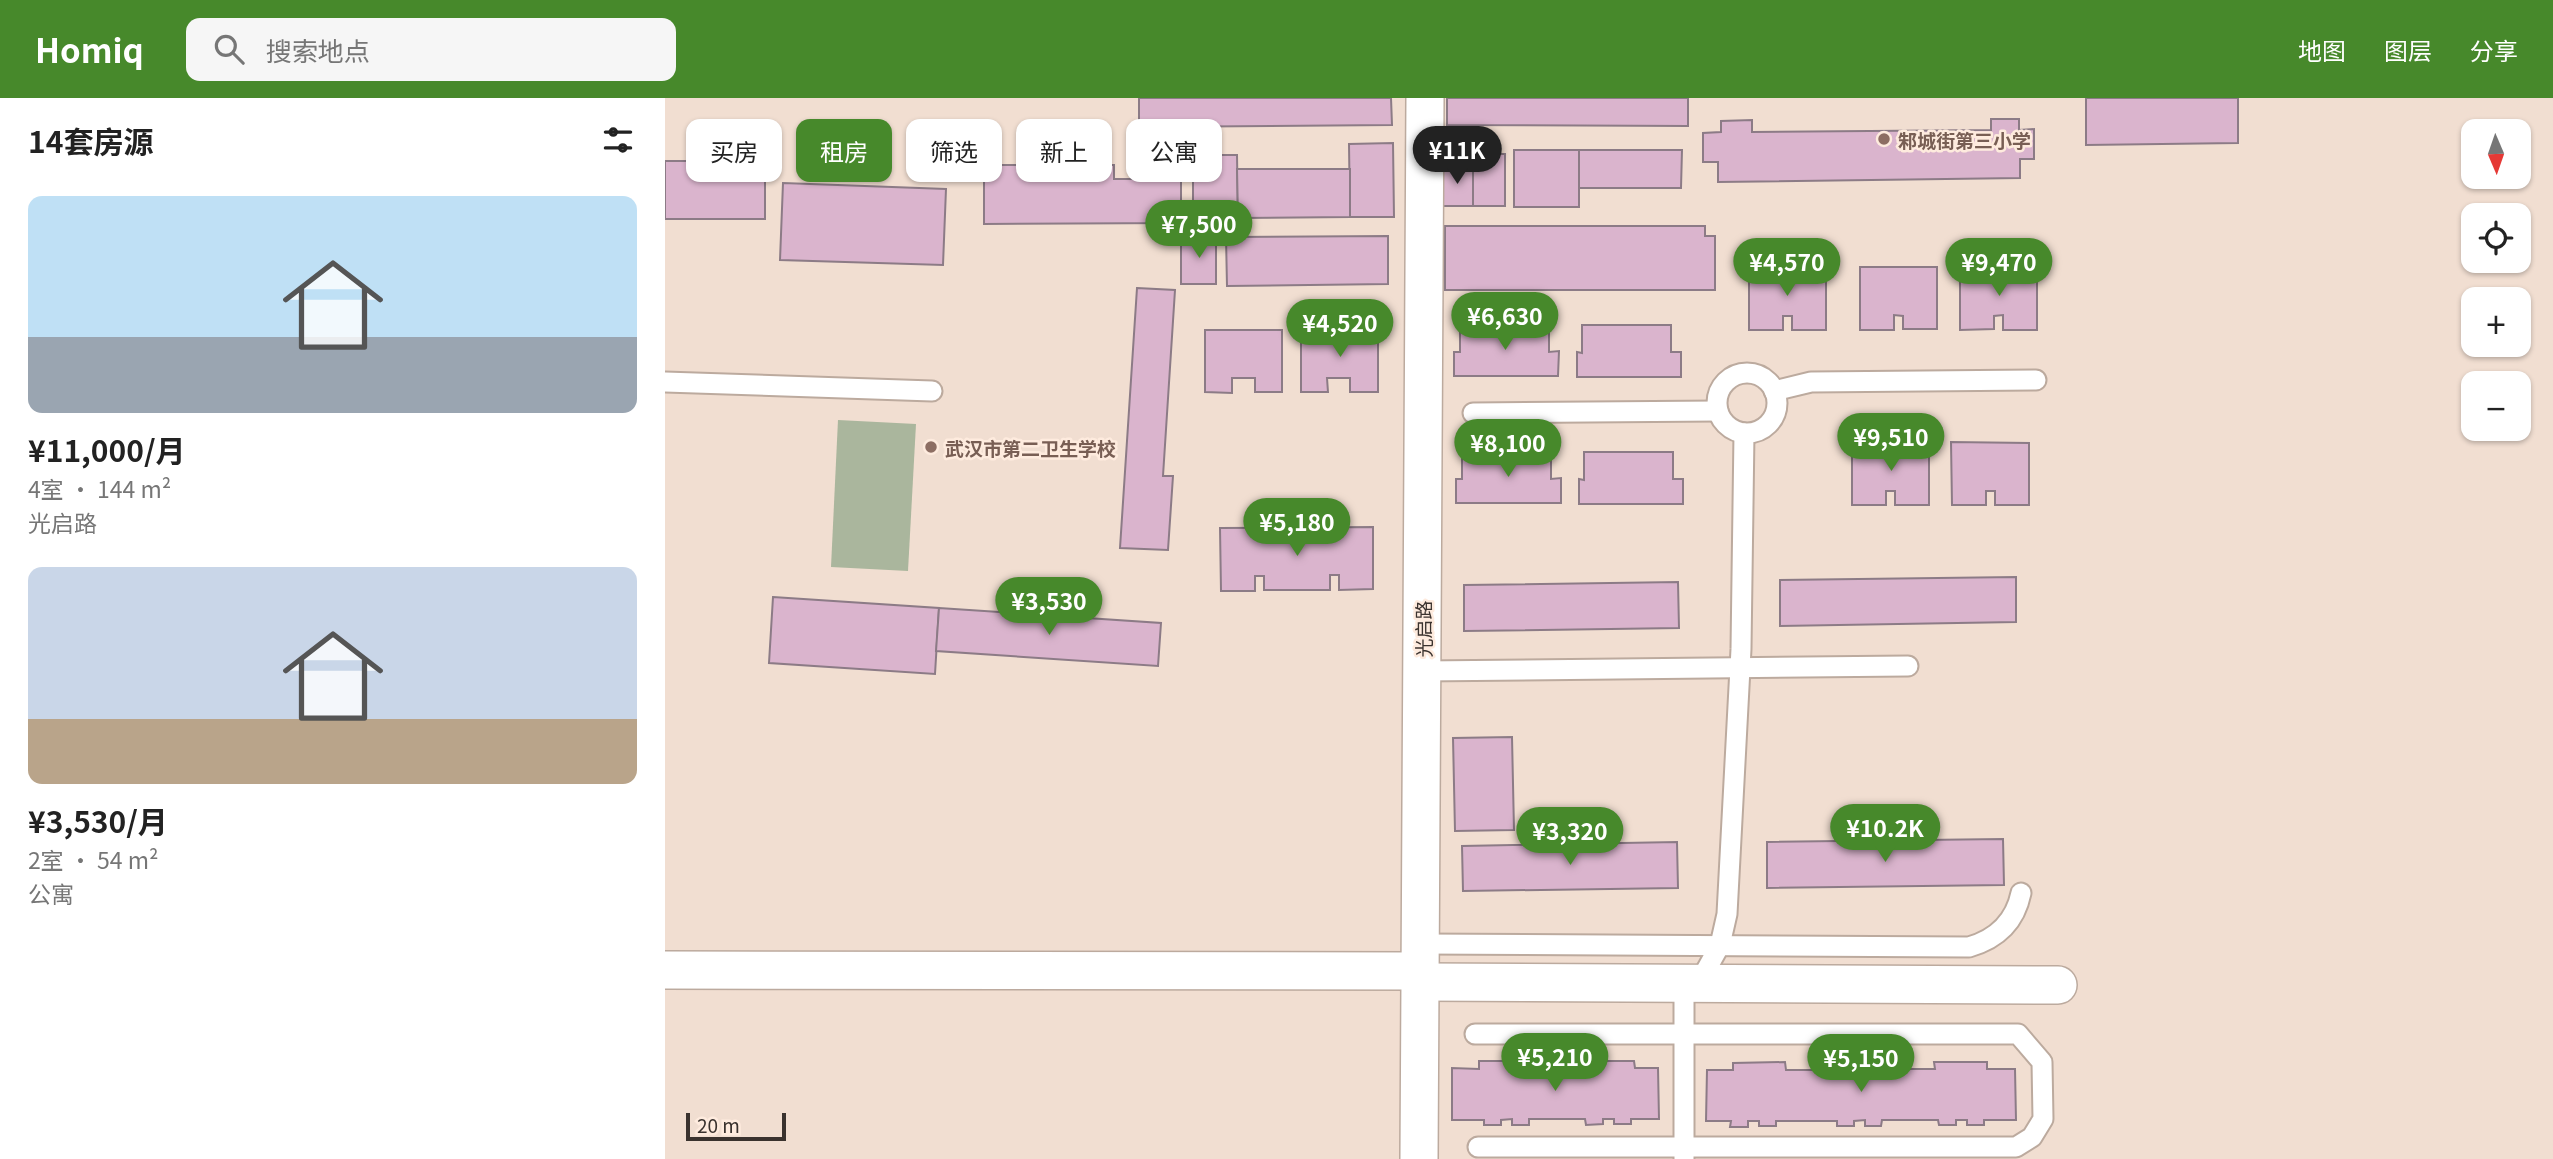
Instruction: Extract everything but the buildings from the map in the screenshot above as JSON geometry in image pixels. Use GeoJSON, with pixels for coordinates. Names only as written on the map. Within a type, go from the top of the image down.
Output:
{"type":"FeatureCollection","features":[{"type":"Feature","properties":{"kind":"street","name":"光启路"},"geometry":{"type":"LineString","coordinates":[[1419,1159],[1425,98]]}},
{"type":"Feature","properties":{"kind":"street"},"geometry":{"type":"LineString","coordinates":[[665,970],[1420,966],[1691,983],[2058,985]]}},
{"type":"Feature","properties":{"kind":"lane"},"geometry":{"type":"LineString","coordinates":[[1737,375],[1761,376],[1774,391],[1777,408],[1772,419],[1755,432],[1744,433],[1725,424],[1718,411],[1719,391],[1726,381],[1737,375]]}},
{"type":"Feature","properties":{"kind":"lane"},"geometry":{"type":"LineString","coordinates":[[1774,391],[1811,382],[2036,380]]}},
{"type":"Feature","properties":{"kind":"lane"},"geometry":{"type":"LineString","coordinates":[[665,382],[932,391]]}},
{"type":"Feature","properties":{"kind":"lane"},"geometry":{"type":"LineString","coordinates":[[1473,413],[1718,411]]}},
{"type":"Feature","properties":{"kind":"lane"},"geometry":{"type":"LineString","coordinates":[[1684,1153],[1684,1034],[1691,983],[1720,945],[1727,914],[1740,668],[1744,433]]}},
{"type":"Feature","properties":{"kind":"lane"},"geometry":{"type":"LineString","coordinates":[[1422,671],[1908,666]]}},
{"type":"Feature","properties":{"kind":"lane"},"geometry":{"type":"LineString","coordinates":[[1420,966],[1720,945],[1969,947],[1994,937],[2005,928],[2019,906],[2021,893]]}},
{"type":"Feature","properties":{"kind":"lane"},"geometry":{"type":"LineString","coordinates":[[1475,1034],[2018,1034],[2042,1062],[2043,1119],[2039,1129],[2016,1147],[1941,1153],[1684,1153],[1478,1146]]}},
{"type":"Feature","properties":{"kind":"green space"},"geometry":{"type":"Polygon","coordinates":[[[838,420],[916,424],[908,571],[831,567],[838,420]]]}},
{"type":"Feature","properties":{"kind":"place","name":"邾城街第三小学"},"geometry":{"type":"Point","coordinates":[1884,139]}},
{"type":"Feature","properties":{"kind":"place","name":"武汉市第二卫生学校"},"geometry":{"type":"Point","coordinates":[931,447]}}]}
